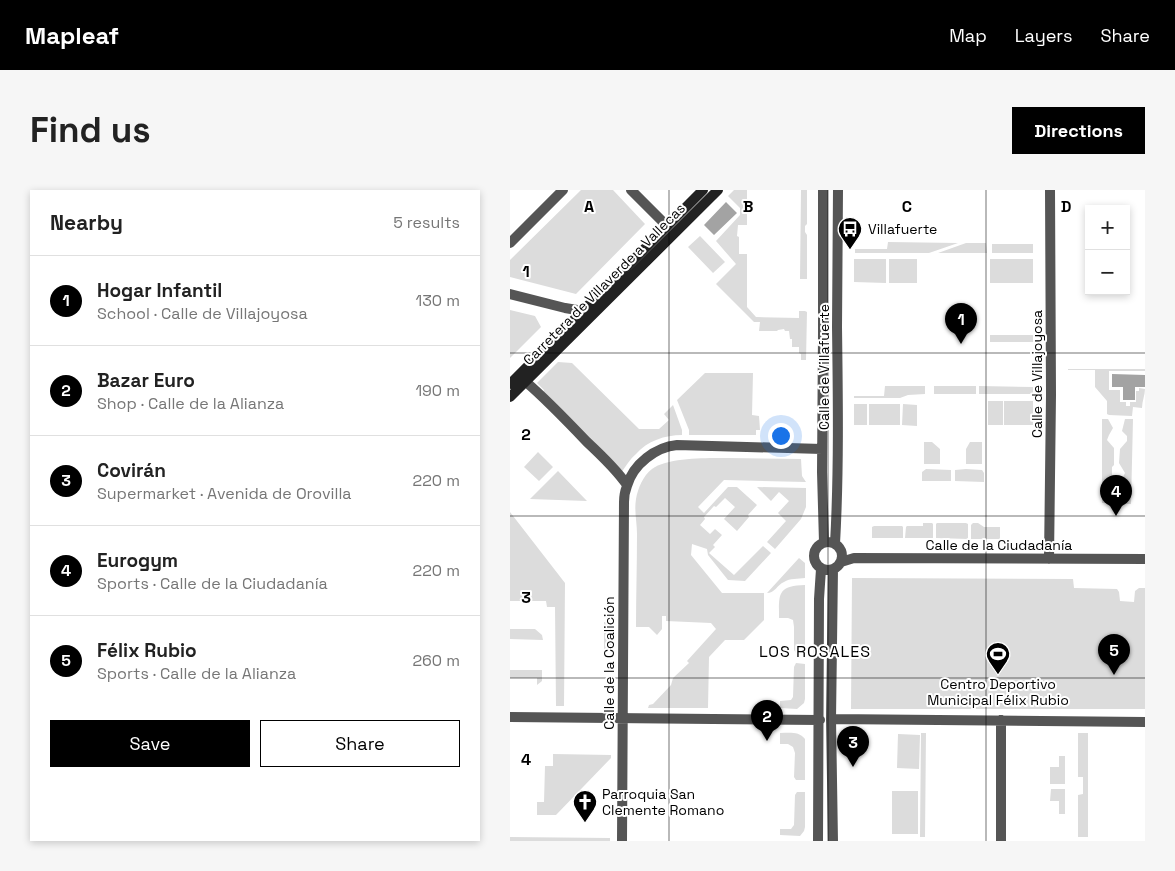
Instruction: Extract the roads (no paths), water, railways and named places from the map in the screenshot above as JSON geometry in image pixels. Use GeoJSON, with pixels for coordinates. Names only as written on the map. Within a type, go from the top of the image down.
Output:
{"type":"FeatureCollection","features":[{"type":"Feature","properties":{"kind":"main road","name":"Carretera de Villaverde a Vallecas"},"geometry":{"type":"LineString","coordinates":[[510,384],[704,190]]}},
{"type":"Feature","properties":{"kind":"main road","name":"Carretera de Villaverde a Vallecas"},"geometry":{"type":"LineString","coordinates":[[510,397],[718,190]]}},
{"type":"Feature","properties":{"kind":"street"},"geometry":{"type":"LineString","coordinates":[[510,242],[563,190]]}},
{"type":"Feature","properties":{"kind":"street"},"geometry":{"type":"LineString","coordinates":[[630,190],[667,226]]}},
{"type":"Feature","properties":{"kind":"street","name":"Calle de Villafuerte"},"geometry":{"type":"LineString","coordinates":[[823,190],[822,449],[824,542]]}},
{"type":"Feature","properties":{"kind":"street","name":"Calle de Villafuerte"},"geometry":{"type":"LineString","coordinates":[[838,190],[838,547]]}},
{"type":"Feature","properties":{"kind":"street","name":"Calle de Villajoyosa"},"geometry":{"type":"LineString","coordinates":[[1049,559],[1051,395],[1050,190]]}},
{"type":"Feature","properties":{"kind":"street"},"geometry":{"type":"LineString","coordinates":[[510,294],[583,311]]}},
{"type":"Feature","properties":{"kind":"street"},"geometry":{"type":"LineString","coordinates":[[526,382],[621,476],[627,485]]}},
{"type":"Feature","properties":{"kind":"street","name":"Calle de la Coalición"},"geometry":{"type":"LineString","coordinates":[[622,841],[624,502],[627,485],[643,461],[668,446],[822,449]]}},
{"type":"Feature","properties":{"kind":"street"},"geometry":{"type":"LineString","coordinates":[[833,841],[831,719],[837,566],[842,557],[838,547],[830,542],[824,542],[816,548],[814,559],[816,565],[821,569],[827,570],[837,566]]}},
{"type":"Feature","properties":{"kind":"street","name":"Calle de la Ciudadanía"},"geometry":{"type":"LineString","coordinates":[[838,547],[854,558]]}},
{"type":"Feature","properties":{"kind":"street","name":"Calle de la Ciudadanía"},"geometry":{"type":"LineString","coordinates":[[837,566],[854,558],[1145,559]]}},
{"type":"Feature","properties":{"kind":"street"},"geometry":{"type":"LineString","coordinates":[[818,841],[819,599],[821,569]]}},
{"type":"Feature","properties":{"kind":"street"},"geometry":{"type":"LineString","coordinates":[[510,717],[820,720]]}},
{"type":"Feature","properties":{"kind":"street"},"geometry":{"type":"LineString","coordinates":[[831,719],[1145,722]]}},
{"type":"Feature","properties":{"kind":"street"},"geometry":{"type":"LineString","coordinates":[[1001,720],[1001,841]]}},
{"type":"Feature","properties":{"kind":"place","name":"Villafuerte"},"geometry":{"type":"Point","coordinates":[850,250]}},
{"type":"Feature","properties":{"kind":"place","name":"Hogar Infantil"},"geometry":{"type":"Point","coordinates":[961,344]}},
{"type":"Feature","properties":{"kind":"place","name":"Eurogym"},"geometry":{"type":"Point","coordinates":[1116,516]}},
{"type":"Feature","properties":{"kind":"place","name":"Centro Deportivo Municipal Félix Rubio"},"geometry":{"type":"Point","coordinates":[998,675]}},
{"type":"Feature","properties":{"kind":"place","name":"Félix Rubio"},"geometry":{"type":"Point","coordinates":[1114,675]}},
{"type":"Feature","properties":{"kind":"place","name":"Bazar Euro"},"geometry":{"type":"Point","coordinates":[767,741]}},
{"type":"Feature","properties":{"kind":"place","name":"Covirán"},"geometry":{"type":"Point","coordinates":[853,767]}},
{"type":"Feature","properties":{"kind":"place","name":"Parroquia San Clemente Romano"},"geometry":{"type":"Point","coordinates":[585,823]}},
{"type":"Feature","properties":{"kind":"district","name":"LOS ROSALES"},"geometry":{"type":"Point","coordinates":[815,651]}}]}
